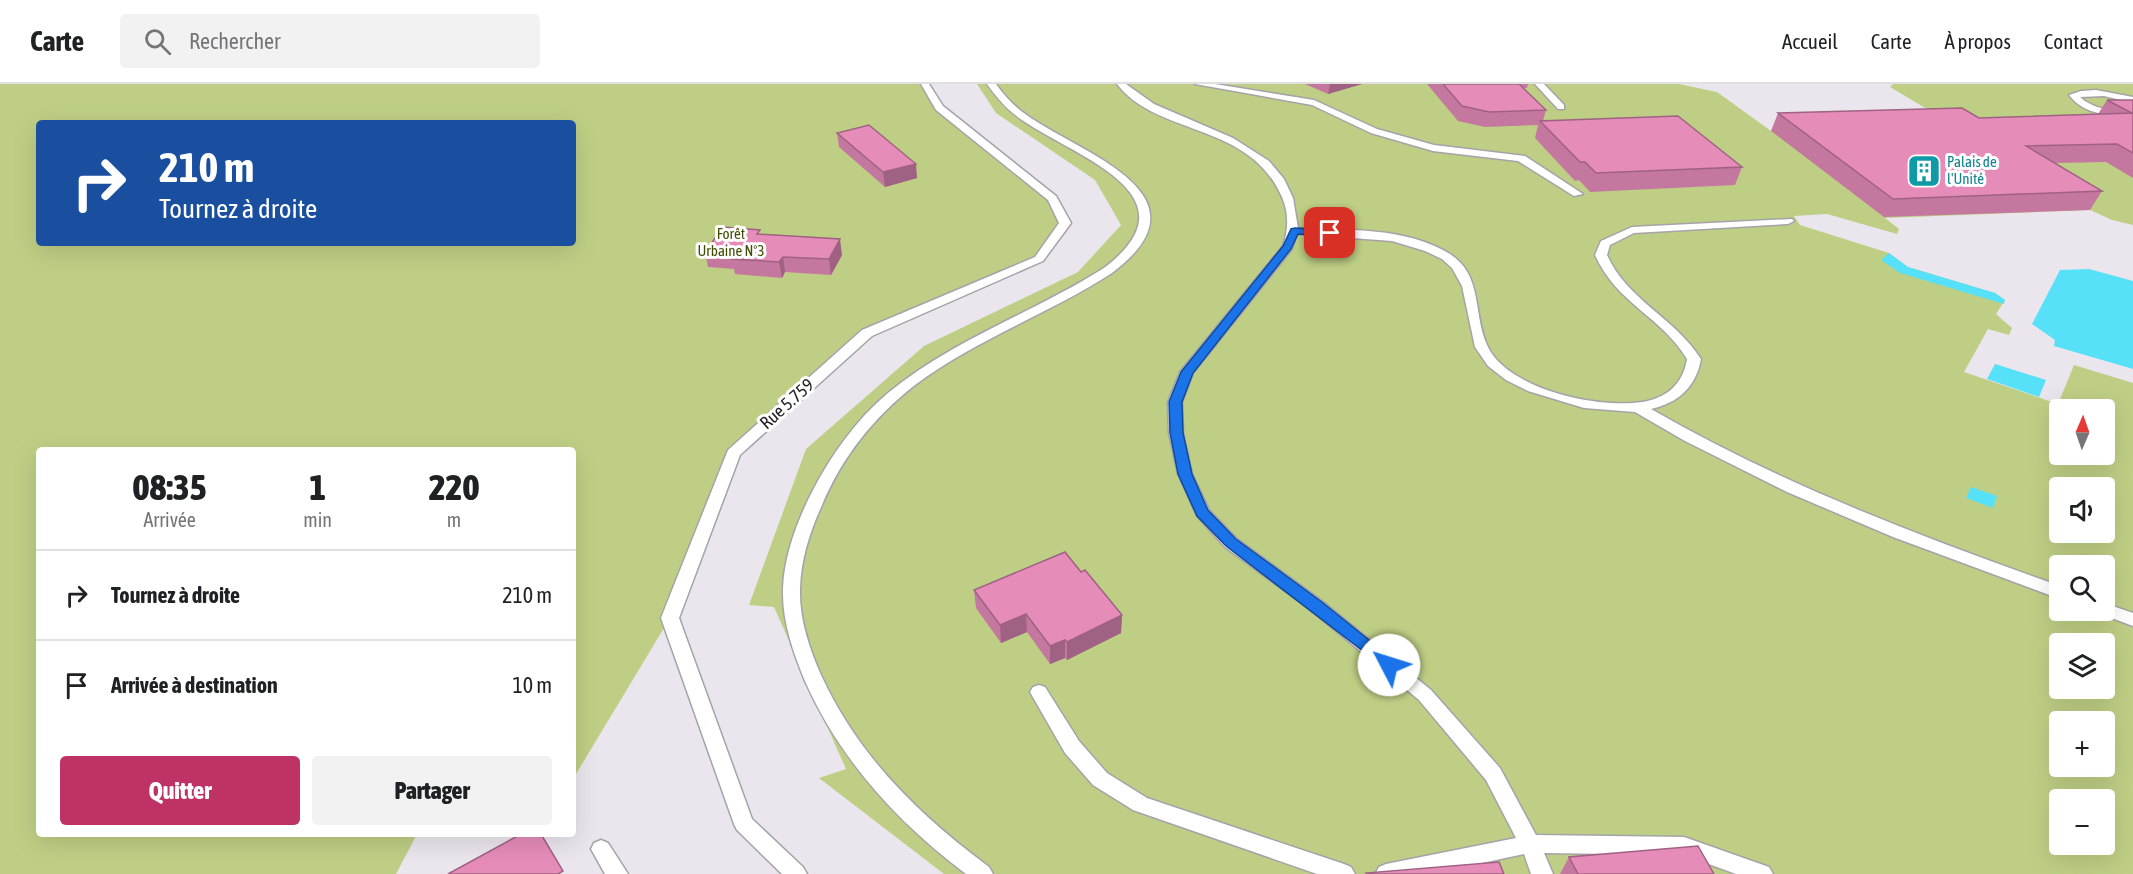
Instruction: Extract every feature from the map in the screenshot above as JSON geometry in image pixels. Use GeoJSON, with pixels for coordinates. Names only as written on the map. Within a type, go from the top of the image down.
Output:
{"type":"FeatureCollection","features":[{"type":"Feature","properties":{"kind":"lane","name":"Rue 5.759"},"geometry":{"type":"LineString","coordinates":[[796,874],[744,824],[670,618],[733,453],[867,333],[1039,259],[1065,223],[1052,198],[939,108],[925,84]]}},
{"type":"Feature","properties":{"kind":"lane"},"geometry":{"type":"LineString","coordinates":[[982,874],[933,839],[874,779],[822,702],[797,638],[789,596],[800,540],[821,487],[848,442],[892,397],[964,347],[1093,279],[1125,256],[1141,233],[1146,212],[1140,197],[1120,177],[1013,110],[995,93],[991,84]]}},
{"type":"Feature","properties":{"kind":"lane"},"geometry":{"type":"LineString","coordinates":[[1121,84],[1140,100],[1247,148],[1269,165],[1284,184],[1295,231],[1288,247],[1187,372],[1175,402],[1176,433],[1185,474],[1202,512],[1231,543],[1317,606],[1425,695],[1493,774],[1530,844],[1542,874]]}},
{"type":"Feature","properties":{"kind":"lane"},"geometry":{"type":"LineString","coordinates":[[1199,84],[1314,103],[1374,131],[1433,148],[1511,155],[1521,158],[1578,194]]}},
{"type":"Feature","properties":{"kind":"lane"},"geometry":{"type":"LineString","coordinates":[[1539,84],[1561,107]]}},
{"type":"Feature","properties":{"kind":"lane"},"geometry":{"type":"LineString","coordinates":[[2072,84],[2087,92]]}},
{"type":"Feature","properties":{"kind":"lane"},"geometry":{"type":"LineString","coordinates":[[2133,100],[2109,93],[2087,92],[2074,95],[2078,102],[2097,109],[2133,114]]}},
{"type":"Feature","properties":{"kind":"lane"},"geometry":{"type":"LineString","coordinates":[[1295,231],[1393,238],[1413,242],[1448,258],[1463,273],[1469,288],[1480,345],[1488,360],[1505,375],[1539,392],[1590,405],[1640,409],[1664,402],[1683,389],[1692,375],[1694,359],[1680,338],[1612,281],[1601,255],[1605,243],[1632,230],[1788,221]]}},
{"type":"Feature","properties":{"kind":"lane"},"geometry":{"type":"LineString","coordinates":[[1640,409],[1746,469],[1925,544],[2049,589]]}},
{"type":"Feature","properties":{"kind":"lane"},"geometry":{"type":"LineString","coordinates":[[2115,613],[2133,620]]}},
{"type":"Feature","properties":{"kind":"lane"},"geometry":{"type":"LineString","coordinates":[[1040,692],[1072,747],[1100,779],[1140,804],[1344,874]]}},
{"type":"Feature","properties":{"kind":"lane"},"geometry":{"type":"LineString","coordinates":[[1386,874],[1530,844],[1684,846],[1762,874]]}},
{"type":"Feature","properties":{"kind":"lane"},"geometry":{"type":"LineString","coordinates":[[601,849],[617,874]]}},
{"type":"Feature","properties":{"kind":"green space","name":"Forêt Urbaine N°3"},"geometry":{"type":"Polygon","coordinates":[[[0,84],[925,84],[939,108],[1052,198],[1065,223],[1039,259],[867,333],[733,453],[670,618],[576,774],[576,447],[36,447],[36,837],[415,837],[396,874],[0,874],[0,84]]]}},
{"type":"Feature","properties":{"kind":"green space"},"geometry":{"type":"Polygon","coordinates":[[[977,84],[1679,84],[1717,92],[1771,131],[1952,124],[1890,87],[1893,84],[2133,84],[2133,225],[2112,220],[2090,210],[1885,218],[1899,229],[1897,234],[1827,214],[1794,216],[1800,225],[1889,253],[1908,267],[1995,293],[2005,300],[1996,314],[2012,328],[2009,335],[1988,329],[1964,372],[2049,401],[2049,465],[2115,465],[2115,399],[2060,399],[2074,365],[2133,383],[2133,874],[944,874],[819,778],[846,769],[774,607],[749,605],[806,449],[924,346],[1078,272],[1121,225],[1095,180],[996,113],[977,84]]]}},
{"type":"Feature","properties":{"kind":"water"},"geometry":{"type":"Polygon","coordinates":[[[1889,253],[1908,267],[1995,293],[2005,300],[2004,304],[1900,273],[1881,260],[1889,253]]]}},
{"type":"Feature","properties":{"kind":"water"},"geometry":{"type":"Polygon","coordinates":[[[2089,269],[2133,281],[2133,369],[2054,346],[2055,340],[2032,324],[2060,270],[2089,269]]]}},
{"type":"Feature","properties":{"kind":"water"},"geometry":{"type":"Polygon","coordinates":[[[1995,364],[2046,380],[2039,397],[1987,379],[1995,364]]]}},
{"type":"Feature","properties":{"kind":"water"},"geometry":{"type":"Polygon","coordinates":[[[1971,487],[1997,496],[1993,508],[1966,498],[1971,487]]]}},
{"type":"Feature","properties":{"kind":"building"},"geometry":{"type":"Polygon","coordinates":[[[1443,84],[1519,84],[1546,110],[1489,112],[1462,106],[1443,84]]]}},
{"type":"Feature","properties":{"kind":"building"},"geometry":{"type":"Polygon","coordinates":[[[2107,100],[2133,100],[2133,153],[2117,144],[2026,146],[2102,191],[1893,199],[1778,113],[1962,108],[1979,118],[2132,113],[2107,100]]]}},
{"type":"Feature","properties":{"kind":"building"},"geometry":{"type":"Polygon","coordinates":[[[1678,116],[1742,167],[1596,173],[1585,162],[1580,162],[1540,121],[1678,116]]]}},
{"type":"Feature","properties":{"kind":"building"},"geometry":{"type":"Polygon","coordinates":[[[869,125],[916,164],[883,172],[837,133],[869,125]]]}},
{"type":"Feature","properties":{"kind":"building"},"geometry":{"type":"Polygon","coordinates":[[[723,227],[760,230],[757,234],[840,239],[829,259],[783,257],[779,262],[732,259],[735,254],[705,252],[723,227]]]}},
{"type":"Feature","properties":{"kind":"building"},"geometry":{"type":"Polygon","coordinates":[[[1065,552],[1081,572],[1085,570],[1122,615],[1067,642],[1065,640],[1050,646],[1026,614],[1000,625],[974,590],[1065,552]]]}},
{"type":"Feature","properties":{"kind":"building"},"geometry":{"type":"Polygon","coordinates":[[[516,837],[543,837],[563,871],[558,874],[448,874],[516,837]]]}},
{"type":"Feature","properties":{"kind":"building"},"geometry":{"type":"Polygon","coordinates":[[[1698,846],[1714,874],[1578,874],[1569,857],[1698,846]]]}},
{"type":"Feature","properties":{"kind":"building"},"geometry":{"type":"Polygon","coordinates":[[[1499,862],[1504,874],[1366,873],[1499,862]]]}},
{"type":"Feature","properties":{"kind":"place","name":"Palais de l'Unité"},"geometry":{"type":"Point","coordinates":[1924,171]}},
{"type":"Feature","properties":{"kind":"route"},"geometry":{"type":"LineString","coordinates":[[1330,233],[1295,231],[1288,247],[1246,295],[1187,372],[1175,402],[1176,433],[1185,474],[1202,512],[1231,543],[1317,606],[1389,665]]}}]}
